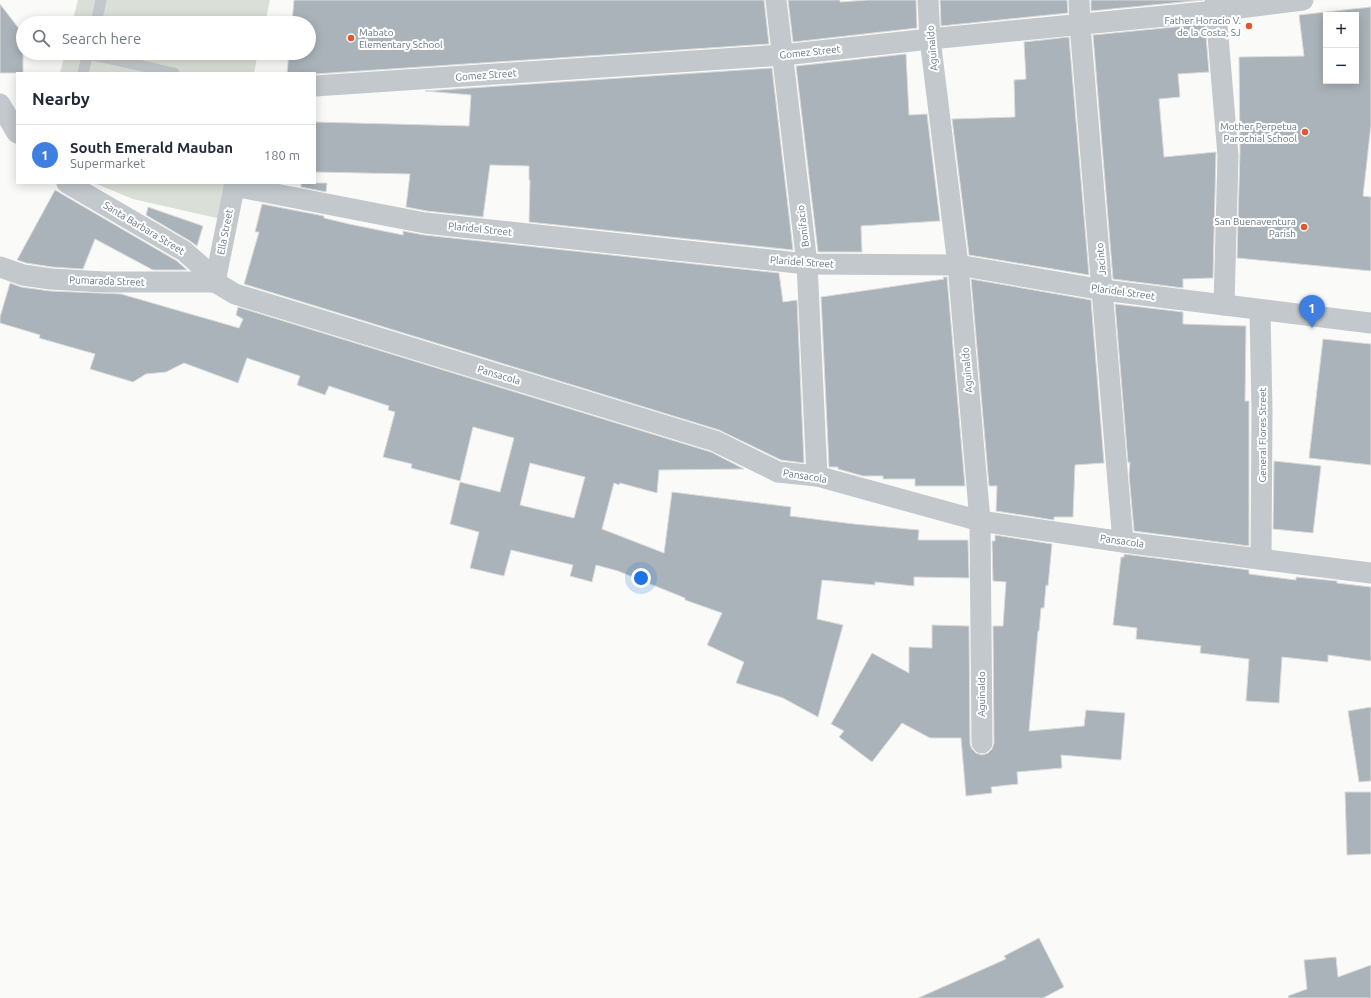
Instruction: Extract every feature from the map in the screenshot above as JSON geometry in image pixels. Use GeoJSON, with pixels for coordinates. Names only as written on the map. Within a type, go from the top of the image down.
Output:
{"type":"FeatureCollection","features":[{"type":"Feature","properties":{"kind":"street","name":"Bonifacio"},"geometry":{"type":"LineString","coordinates":[[776,0],[807,264],[817,476]]}},
{"type":"Feature","properties":{"kind":"street","name":"Aguinaldo"},"geometry":{"type":"LineString","coordinates":[[928,0],[930,39],[958,265],[980,521],[982,742]]}},
{"type":"Feature","properties":{"kind":"street","name":"Jacinto"},"geometry":{"type":"LineString","coordinates":[[1080,0],[1080,25],[1123,542]]}},
{"type":"Feature","properties":{"kind":"street","name":"Gomez Street"},"geometry":{"type":"LineString","coordinates":[[316,86],[783,55],[1080,25],[1215,6],[1302,0]]}},
{"type":"Feature","properties":{"kind":"street"},"geometry":{"type":"LineString","coordinates":[[1215,6],[1228,156],[1224,305]]}},
{"type":"Feature","properties":{"kind":"street"},"geometry":{"type":"LineString","coordinates":[[0,104],[16,130]]}},
{"type":"Feature","properties":{"kind":"street","name":"Santa Barbara Street"},"geometry":{"type":"LineString","coordinates":[[69,184],[184,251],[201,266],[215,282]]}},
{"type":"Feature","properties":{"kind":"street","name":"Plaridel Street"},"geometry":{"type":"LineString","coordinates":[[234,184],[425,223],[807,264],[958,265],[1103,290],[1371,323]]}},
{"type":"Feature","properties":{"kind":"street","name":"Ella Street"},"geometry":{"type":"LineString","coordinates":[[215,282],[234,184]]}},
{"type":"Feature","properties":{"kind":"street","name":"Pumarada Street"},"geometry":{"type":"LineString","coordinates":[[0,266],[23,275],[51,279],[104,282],[215,282]]}},
{"type":"Feature","properties":{"kind":"street","name":"Pansacola"},"geometry":{"type":"LineString","coordinates":[[215,282],[235,294],[715,441],[778,472],[817,476],[980,521],[1123,542],[1371,573]]}},
{"type":"Feature","properties":{"kind":"street","name":"General Flores Street"},"geometry":{"type":"LineString","coordinates":[[1260,310],[1262,411],[1261,559]]}},
{"type":"Feature","properties":{"kind":"lane"},"geometry":{"type":"LineString","coordinates":[[98,16],[101,0]]}},
{"type":"Feature","properties":{"kind":"lane"},"geometry":{"type":"LineString","coordinates":[[83,72],[86,60]]}},
{"type":"Feature","properties":{"kind":"lane"},"geometry":{"type":"LineString","coordinates":[[115,60],[169,72]]}},
{"type":"Feature","properties":{"kind":"shaded area"},"geometry":{"type":"Polygon","coordinates":[[[78,0],[270,0],[267,16],[74,16],[78,0]]]}},
{"type":"Feature","properties":{"kind":"shaded area"},"geometry":{"type":"Polygon","coordinates":[[[63,60],[257,60],[254,72],[60,72],[63,60]]]}},
{"type":"Feature","properties":{"kind":"shaded area"},"geometry":{"type":"Polygon","coordinates":[[[96,184],[229,184],[221,219],[133,199],[96,184]]]}},
{"type":"Feature","properties":{"kind":"building"},"geometry":{"type":"Polygon","coordinates":[[[294,0],[764,0],[769,44],[316,74],[316,72],[287,72],[288,60],[316,60],[316,16],[293,16],[294,0]]]}},
{"type":"Feature","properties":{"kind":"building"},"geometry":{"type":"Polygon","coordinates":[[[788,0],[840,0],[840,2],[868,0],[916,0],[917,28],[793,42],[788,0]]]}},
{"type":"Feature","properties":{"kind":"building"},"geometry":{"type":"Polygon","coordinates":[[[940,0],[1067,0],[1068,13],[941,26],[940,0]]]}},
{"type":"Feature","properties":{"kind":"building"},"geometry":{"type":"Polygon","coordinates":[[[1091,0],[1203,0],[1091,11],[1091,0]]]}},
{"type":"Feature","properties":{"kind":"building"},"geometry":{"type":"Polygon","coordinates":[[[0,4],[16,25],[16,60],[23,60],[23,72],[0,73],[0,4]]]}},
{"type":"Feature","properties":{"kind":"building","name":"Mother Perpetua Parochial School"},"geometry":{"type":"Polygon","coordinates":[[[1371,7],[1371,125],[1363,196],[1371,197],[1371,271],[1237,258],[1240,150],[1239,57],[1304,56],[1299,15],[1323,12],[1323,84],[1359,84],[1359,12],[1326,12],[1371,7]]]}},
{"type":"Feature","properties":{"kind":"building"},"geometry":{"type":"Polygon","coordinates":[[[1205,24],[1209,72],[1178,74],[1180,97],[1159,99],[1164,157],[1216,152],[1213,278],[1183,279],[1183,288],[1113,279],[1093,35],[1205,24]]]}},
{"type":"Feature","properties":{"kind":"building"},"geometry":{"type":"Polygon","coordinates":[[[1069,37],[1089,275],[969,255],[952,119],[1015,117],[1014,80],[1026,79],[1024,42],[1069,37]]]}},
{"type":"Feature","properties":{"kind":"building"},"geometry":{"type":"Polygon","coordinates":[[[906,54],[909,115],[927,114],[940,221],[861,226],[862,252],[818,252],[796,66],[906,54]]]}},
{"type":"Feature","properties":{"kind":"building"},"geometry":{"type":"Polygon","coordinates":[[[772,68],[793,250],[529,222],[529,166],[490,165],[483,217],[427,211],[406,207],[410,174],[316,172],[316,122],[469,126],[471,95],[425,91],[772,68]]]}},
{"type":"Feature","properties":{"kind":"building"},"geometry":{"type":"Polygon","coordinates":[[[327,183],[326,192],[301,187],[301,184],[327,183]]]}},
{"type":"Feature","properties":{"kind":"building"},"geometry":{"type":"Polygon","coordinates":[[[55,190],[177,261],[187,270],[153,270],[95,239],[83,269],[52,267],[17,260],[55,190]]]}},
{"type":"Feature","properties":{"kind":"building"},"geometry":{"type":"Polygon","coordinates":[[[262,204],[324,216],[324,218],[403,235],[403,231],[424,235],[779,273],[783,302],[797,300],[804,463],[781,460],[719,430],[244,284],[259,232],[255,232],[262,204]]]}},
{"type":"Feature","properties":{"kind":"building"},"geometry":{"type":"Polygon","coordinates":[[[148,207],[203,226],[197,246],[146,215],[148,207]]]}},
{"type":"Feature","properties":{"kind":"building"},"geometry":{"type":"Polygon","coordinates":[[[943,277],[947,277],[965,486],[915,486],[915,479],[883,479],[883,476],[863,476],[838,469],[838,467],[829,467],[821,297],[944,279],[943,277]]]}},
{"type":"Feature","properties":{"kind":"building"},"geometry":{"type":"Polygon","coordinates":[[[971,279],[1091,300],[1104,463],[1075,465],[1073,517],[1054,517],[1054,520],[996,511],[997,486],[989,486],[971,279]]]}},
{"type":"Feature","properties":{"kind":"building"},"geometry":{"type":"Polygon","coordinates":[[[10,283],[21,287],[50,291],[121,294],[239,328],[243,319],[236,315],[238,307],[711,452],[744,469],[659,470],[657,493],[620,483],[619,485],[614,483],[602,529],[664,553],[672,492],[791,507],[790,516],[919,530],[918,540],[968,540],[969,578],[914,577],[914,586],[875,582],[875,585],[822,580],[817,619],[843,625],[818,717],[783,698],[736,683],[744,662],[707,645],[722,613],[685,600],[685,598],[618,571],[596,565],[592,582],[570,576],[573,565],[511,550],[504,576],[470,568],[479,532],[450,524],[460,482],[500,492],[514,438],[473,427],[460,481],[411,468],[412,464],[383,457],[395,412],[388,410],[389,406],[329,386],[325,395],[297,385],[300,376],[247,358],[238,383],[184,363],[166,372],[146,374],[133,382],[90,369],[95,354],[39,338],[40,335],[0,323],[0,317],[10,283]],[[530,463],[520,505],[574,518],[585,477],[530,463]]]}},
{"type":"Feature","properties":{"kind":"building"},"geometry":{"type":"Polygon","coordinates":[[[1115,304],[1183,312],[1183,324],[1246,326],[1245,401],[1249,401],[1249,546],[1134,531],[1129,475],[1130,462],[1128,463],[1115,304]]]}},
{"type":"Feature","properties":{"kind":"building"},"geometry":{"type":"Polygon","coordinates":[[[1323,339],[1371,344],[1371,465],[1309,458],[1323,339]]]}},
{"type":"Feature","properties":{"kind":"building"},"geometry":{"type":"Polygon","coordinates":[[[1274,461],[1321,466],[1313,533],[1273,529],[1274,461]]]}},
{"type":"Feature","properties":{"kind":"building"},"geometry":{"type":"Polygon","coordinates":[[[995,535],[1052,544],[1048,586],[1046,585],[1044,608],[1041,608],[1038,631],[1029,731],[1084,726],[1086,710],[1125,713],[1121,760],[1061,755],[1062,768],[1017,772],[1018,784],[991,787],[992,793],[966,796],[961,738],[930,738],[902,723],[872,762],[839,737],[844,731],[831,724],[872,653],[909,673],[909,647],[932,648],[932,625],[969,626],[970,744],[976,753],[982,755],[988,753],[992,749],[994,743],[993,626],[1003,626],[1006,582],[993,581],[992,541],[995,541],[995,535]]]}},
{"type":"Feature","properties":{"kind":"building"},"geometry":{"type":"Polygon","coordinates":[[[1124,554],[1249,570],[1249,574],[1296,580],[1296,577],[1337,581],[1337,583],[1371,587],[1371,661],[1328,655],[1328,662],[1282,657],[1279,703],[1246,701],[1249,659],[1200,653],[1201,646],[1136,639],[1137,628],[1113,625],[1121,557],[1124,557],[1124,554]]]}},
{"type":"Feature","properties":{"kind":"building"},"geometry":{"type":"Polygon","coordinates":[[[1371,707],[1371,781],[1359,782],[1348,711],[1371,707]]]}},
{"type":"Feature","properties":{"kind":"building"},"geometry":{"type":"Polygon","coordinates":[[[1345,792],[1371,792],[1371,854],[1347,855],[1345,792]]]}},
{"type":"Feature","properties":{"kind":"building"},"geometry":{"type":"Polygon","coordinates":[[[1039,938],[1064,987],[1043,998],[918,998],[1006,959],[1004,956],[1039,938]]]}},
{"type":"Feature","properties":{"kind":"building"},"geometry":{"type":"Polygon","coordinates":[[[1336,957],[1338,977],[1371,965],[1371,998],[1289,998],[1288,996],[1307,989],[1304,960],[1336,957]]]}},
{"type":"Feature","properties":{"kind":"place","name":"Father Horacio V. de la Costa, SJ"},"geometry":{"type":"Point","coordinates":[1249,26]}},
{"type":"Feature","properties":{"kind":"place","name":"Mabato Elementary School"},"geometry":{"type":"Point","coordinates":[351,38]}},
{"type":"Feature","properties":{"kind":"place","name":"Mother Perpetua Parochial School"},"geometry":{"type":"Point","coordinates":[1305,132]}},
{"type":"Feature","properties":{"kind":"place","name":"San Buenaventura Parish"},"geometry":{"type":"Point","coordinates":[1304,227]}},
{"type":"Feature","properties":{"kind":"place","name":"South Emerald Mauban"},"geometry":{"type":"Point","coordinates":[1312,328]}}]}
